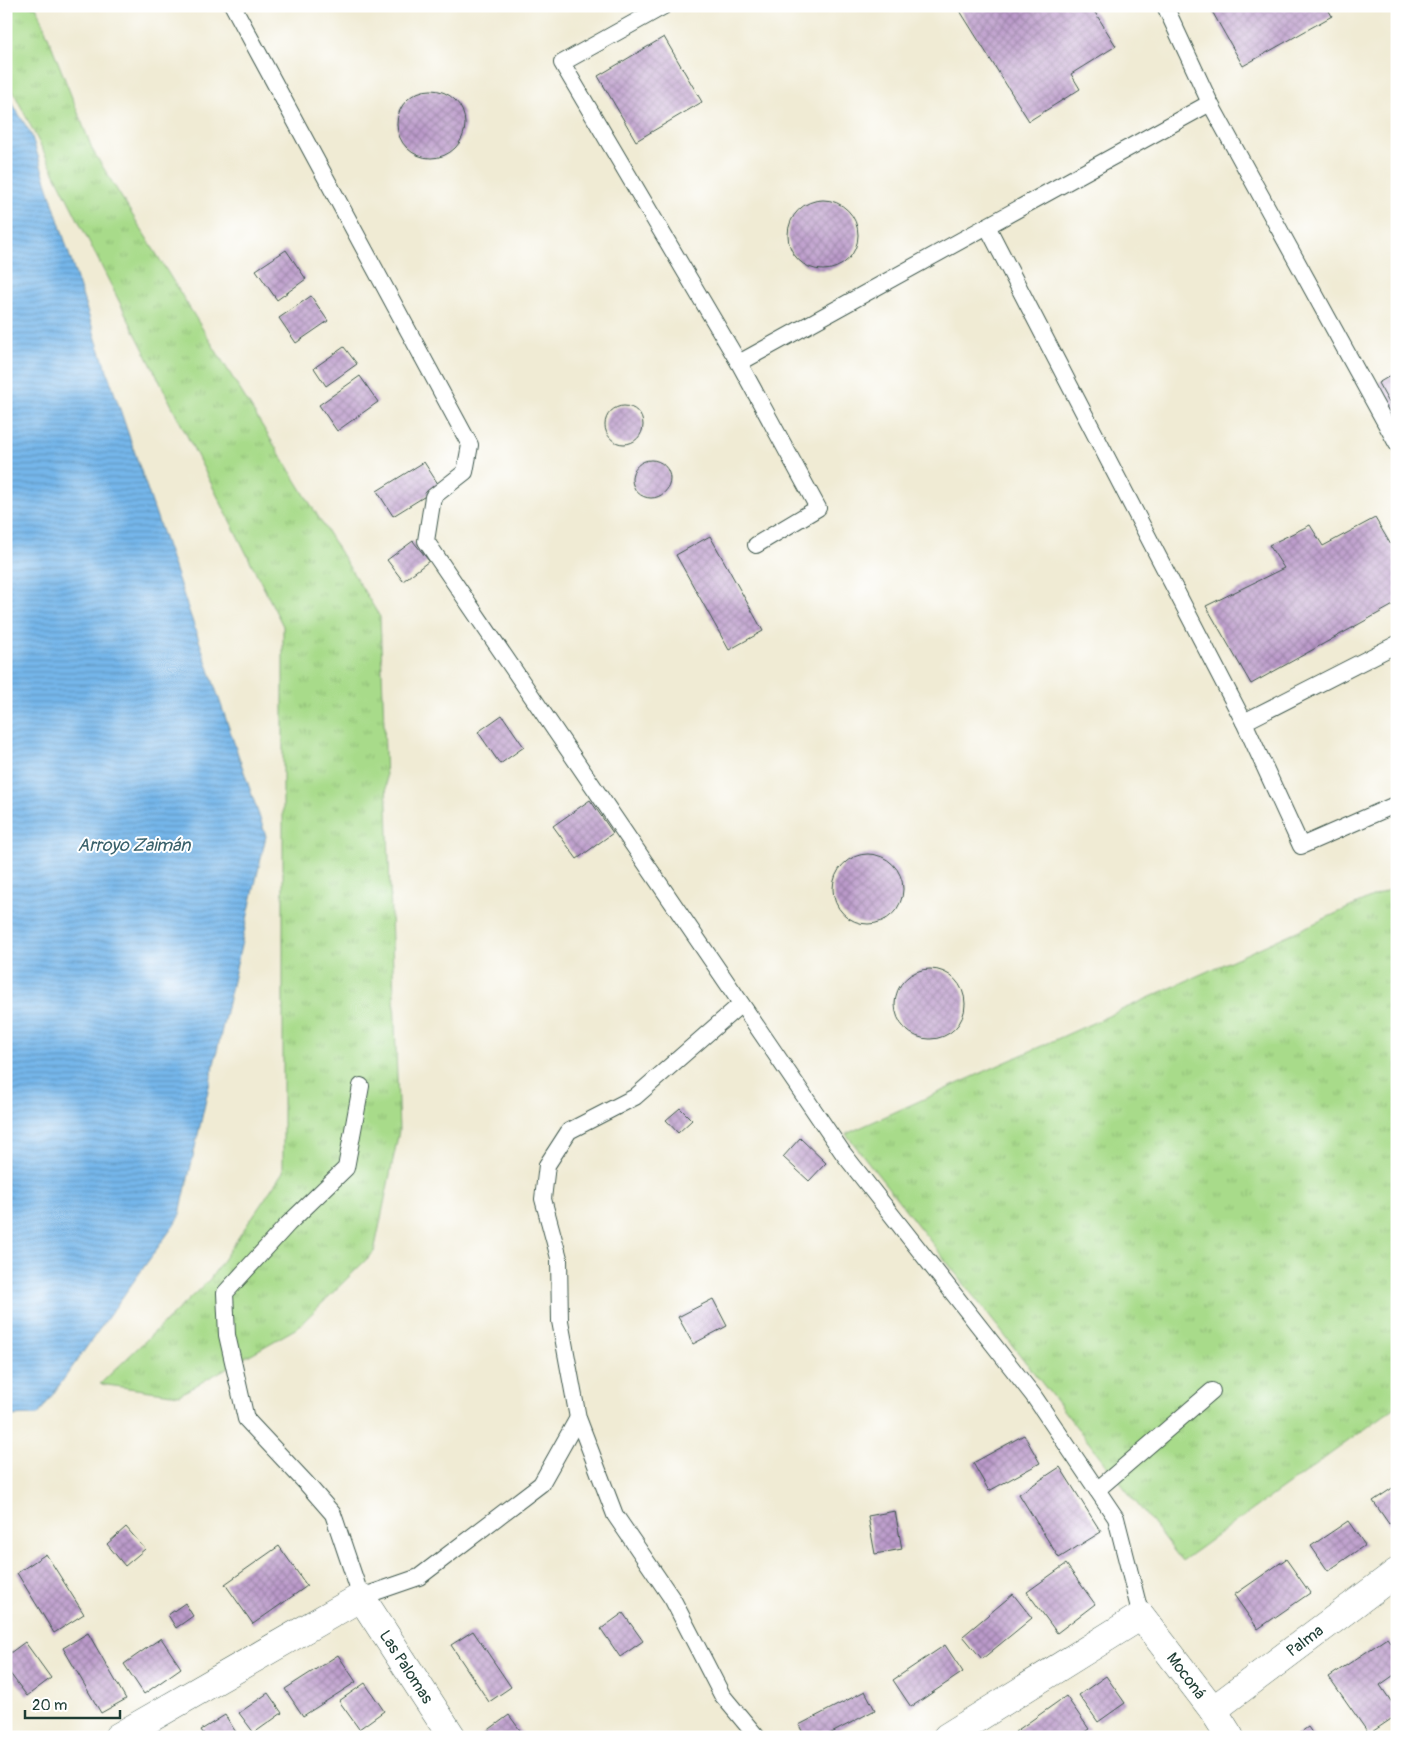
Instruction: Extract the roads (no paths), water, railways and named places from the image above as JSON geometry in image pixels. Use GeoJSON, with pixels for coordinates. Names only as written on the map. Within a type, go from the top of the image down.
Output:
{"type":"FeatureCollection","features":[{"type":"Feature","properties":{"kind":"street","name":"Palma"},"geometry":{"type":"LineString","coordinates":[[1213,1710],[1397,1572]]}},
{"type":"Feature","properties":{"kind":"street"},"geometry":{"type":"LineString","coordinates":[[118,1737],[361,1597]]}},
{"type":"Feature","properties":{"kind":"street","name":"Las Palomas"},"geometry":{"type":"LineString","coordinates":[[361,1597],[452,1737]]}},
{"type":"Feature","properties":{"kind":"street"},"geometry":{"type":"LineString","coordinates":[[947,1737],[1141,1616]]}},
{"type":"Feature","properties":{"kind":"street","name":"Moconá"},"geometry":{"type":"LineString","coordinates":[[1141,1616],[1213,1710],[1230,1737]]}},
{"type":"Feature","properties":{"kind":"lane"},"geometry":{"type":"LineString","coordinates":[[233,6],[470,445],[465,472],[434,497],[426,541],[843,1153],[1033,1395],[1116,1518],[1141,1616]]}},
{"type":"Feature","properties":{"kind":"lane"},"geometry":{"type":"LineString","coordinates":[[664,6],[562,63],[739,363],[818,508],[756,545]]}},
{"type":"Feature","properties":{"kind":"lane"},"geometry":{"type":"LineString","coordinates":[[1164,6],[1210,103],[1397,444]]}},
{"type":"Feature","properties":{"kind":"lane"},"geometry":{"type":"LineString","coordinates":[[739,363],[1210,103]]}},
{"type":"Feature","properties":{"kind":"lane"},"geometry":{"type":"LineString","coordinates":[[987,226],[1244,722],[1301,846],[1397,804]]}},
{"type":"Feature","properties":{"kind":"lane"},"geometry":{"type":"LineString","coordinates":[[1244,722],[1397,644]]}},
{"type":"Feature","properties":{"kind":"lane"},"geometry":{"type":"LineString","coordinates":[[741,1004],[635,1097],[568,1131],[547,1165],[543,1199],[559,1258],[560,1321],[578,1418],[615,1515],[673,1600],[722,1695],[757,1737]]}},
{"type":"Feature","properties":{"kind":"lane"},"geometry":{"type":"LineString","coordinates":[[361,1086],[346,1168],[288,1224],[225,1293],[227,1335],[246,1419],[333,1514],[361,1597],[419,1577],[541,1484],[578,1418]]}},
{"type":"Feature","properties":{"kind":"lane"},"geometry":{"type":"LineString","coordinates":[[1097,1490],[1212,1391]]}},
{"type":"Feature","properties":{"kind":"water","name":"Arroyo Zaimán"},"geometry":{"type":"Polygon","coordinates":[[[6,93],[31,134],[98,345],[266,836],[179,1218],[38,1415],[6,1416],[6,93]]]}}]}
